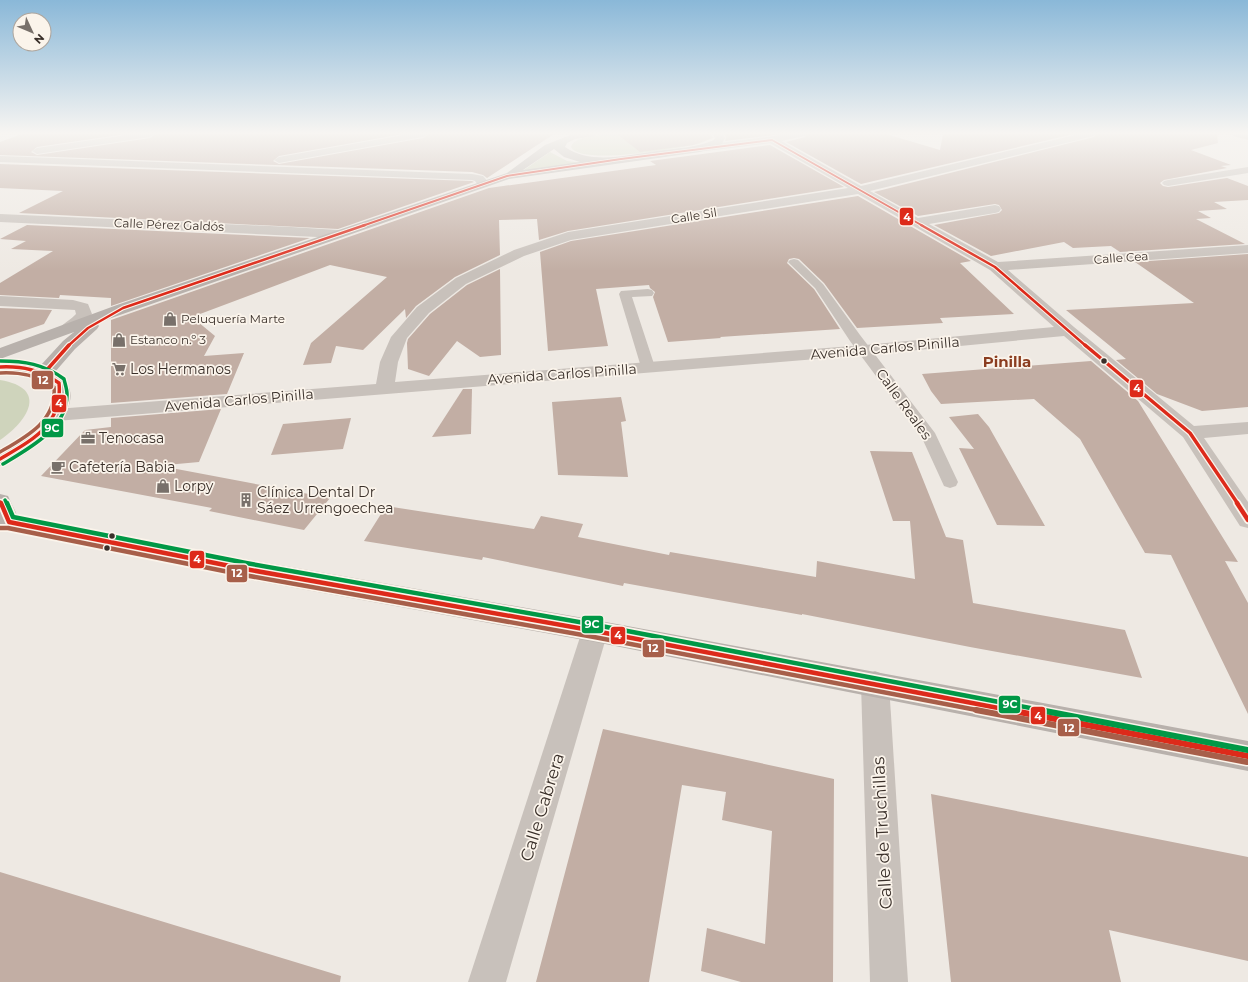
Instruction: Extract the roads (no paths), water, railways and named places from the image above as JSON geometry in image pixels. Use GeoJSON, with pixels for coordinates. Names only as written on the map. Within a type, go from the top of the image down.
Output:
{"type":"FeatureCollection","features":[{"type":"Feature","properties":{"kind":"main road"},"geometry":{"type":"LineString","coordinates":[[0,354],[123,308],[496,180]]}},
{"type":"Feature","properties":{"kind":"main road"},"geometry":{"type":"LineString","coordinates":[[45,372],[69,345],[88,328],[123,308]]}},
{"type":"Feature","properties":{"kind":"main road"},"geometry":{"type":"LineString","coordinates":[[0,367],[21,366],[45,372],[59,383],[62,397],[56,415],[36,436],[0,460]]}},
{"type":"Feature","properties":{"kind":"main road"},"geometry":{"type":"LineString","coordinates":[[3,516],[245,569],[595,631],[1248,756]]}},
{"type":"Feature","properties":{"kind":"street"},"geometry":{"type":"LineString","coordinates":[[481,180],[484,184]]}},
{"type":"Feature","properties":{"kind":"street"},"geometry":{"type":"LineString","coordinates":[[841,180],[995,267],[1017,285],[1068,331],[1190,433],[1248,520]]}},
{"type":"Feature","properties":{"kind":"street","name":"Calle Sil"},"geometry":{"type":"LineString","coordinates":[[385,388],[389,362],[399,337],[423,310],[461,281],[519,253],[568,236],[859,190],[901,180]]}},
{"type":"Feature","properties":{"kind":"street"},"geometry":{"type":"LineString","coordinates":[[1168,183],[1188,180]]}},
{"type":"Feature","properties":{"kind":"street"},"geometry":{"type":"LineString","coordinates":[[917,222],[994,209]]}},
{"type":"Feature","properties":{"kind":"street","name":"Calle Pérez Galdós"},"geometry":{"type":"LineString","coordinates":[[0,218],[291,230],[338,234]]}},
{"type":"Feature","properties":{"kind":"street","name":"Calle Cea"},"geometry":{"type":"LineString","coordinates":[[995,267],[1248,249]]}},
{"type":"Feature","properties":{"kind":"street"},"geometry":{"type":"LineString","coordinates":[[0,301],[73,305],[82,307],[84,314],[77,323],[67,329]]}},
{"type":"Feature","properties":{"kind":"street","name":"Avenida Carlos Pinilla"},"geometry":{"type":"LineString","coordinates":[[56,415],[865,350],[1068,331]]}},
{"type":"Feature","properties":{"kind":"street"},"geometry":{"type":"LineString","coordinates":[[1190,433],[1248,428]]}},
{"type":"Feature","properties":{"kind":"street","name":"Calle Cabrera"},"geometry":{"type":"LineString","coordinates":[[488,982],[595,631]]}},
{"type":"Feature","properties":{"kind":"street","name":"Calle de Truchillas"},"geometry":{"type":"LineString","coordinates":[[875,684],[889,982]]}},
{"type":"Feature","properties":{"kind":"lane","name":"Calle Reales"},"geometry":{"type":"LineString","coordinates":[[794,262],[819,286],[855,338],[930,437],[950,482]]}},
{"type":"Feature","properties":{"kind":"lane"},"geometry":{"type":"LineString","coordinates":[[648,293],[625,294],[648,367]]}},
{"type":"Feature","properties":{"kind":"place","name":"Peluquería Marte"},"geometry":{"type":"Point","coordinates":[170,319]}},
{"type":"Feature","properties":{"kind":"place","name":"Estanco n.º 3"},"geometry":{"type":"Point","coordinates":[119,340]}},
{"type":"Feature","properties":{"kind":"place","name":"Los Hermanos"},"geometry":{"type":"Point","coordinates":[119,369]}},
{"type":"Feature","properties":{"kind":"place","name":"Tenocasa"},"geometry":{"type":"Point","coordinates":[88,438]}},
{"type":"Feature","properties":{"kind":"place","name":"Cafetería Babia"},"geometry":{"type":"Point","coordinates":[58,467]}},
{"type":"Feature","properties":{"kind":"place","name":"Lorpy"},"geometry":{"type":"Point","coordinates":[163,486]}},
{"type":"Feature","properties":{"kind":"place","name":"Clínica Dental Dr Sáez Urrengoechea"},"geometry":{"type":"Point","coordinates":[246,500]}},
{"type":"Feature","properties":{"kind":"district","name":"Pinilla"},"geometry":{"type":"Point","coordinates":[1007,362]}}]}
